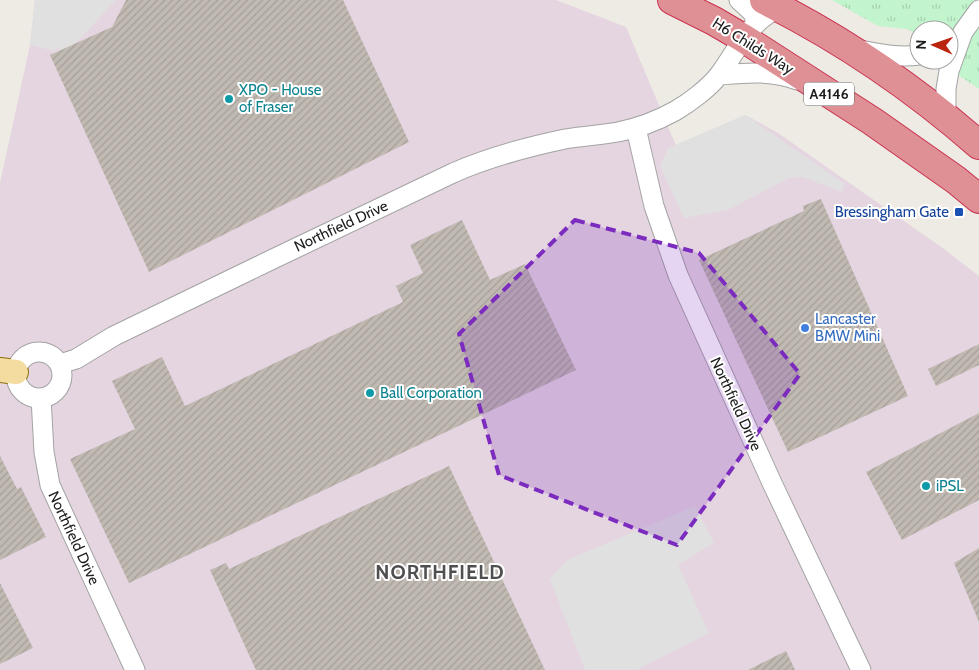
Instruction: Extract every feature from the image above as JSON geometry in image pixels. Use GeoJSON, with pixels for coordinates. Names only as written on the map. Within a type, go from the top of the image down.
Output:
{"type":"FeatureCollection","features":[{"type":"Feature","properties":{"kind":"highway","name":"H6 Childs Way"},"geometry":{"type":"LineString","coordinates":[[672,0],[714,21],[761,17],[849,48],[888,73],[979,145]]}},
{"type":"Feature","properties":{"kind":"highway","name":"H6 Childs Way"},"geometry":{"type":"LineString","coordinates":[[761,17],[839,100],[924,156],[979,199]]}},
{"type":"Feature","properties":{"kind":"street"},"geometry":{"type":"LineString","coordinates":[[739,0],[752,12],[761,17]]}},
{"type":"Feature","properties":{"kind":"street"},"geometry":{"type":"LineString","coordinates":[[959,33],[979,10]]}},
{"type":"Feature","properties":{"kind":"street","name":"Northfield Drive"},"geometry":{"type":"LineString","coordinates":[[60,364],[76,359],[114,336],[483,160],[566,139],[636,128],[662,118],[678,109],[719,76],[761,17]]}},
{"type":"Feature","properties":{"kind":"street"},"geometry":{"type":"LineString","coordinates":[[849,48],[891,56],[909,57]]}},
{"type":"Feature","properties":{"kind":"street"},"geometry":{"type":"LineString","coordinates":[[946,117],[946,89],[949,70]]}},
{"type":"Feature","properties":{"kind":"street"},"geometry":{"type":"LineString","coordinates":[[719,76],[776,74],[807,84],[839,100]]}},
{"type":"Feature","properties":{"kind":"street","name":"Northfield Drive"},"geometry":{"type":"LineString","coordinates":[[636,128],[654,206],[678,275],[768,474],[861,670]]}},
{"type":"Feature","properties":{"kind":"street"},"geometry":{"type":"LineString","coordinates":[[36,351],[43,352],[50,354],[60,364],[62,379],[54,392],[40,398],[27,395],[22,391],[16,378],[8,371],[28,354],[36,351]]}},
{"type":"Feature","properties":{"kind":"street","name":"Northfield Drive"},"geometry":{"type":"LineString","coordinates":[[40,398],[44,452],[50,485],[135,670]]}},
{"type":"Feature","properties":{"kind":"highlighted area"},"geometry":{"type":"Polygon","coordinates":[[[575,220],[699,253],[800,374],[677,545],[499,475],[459,334],[575,220]]]}},
{"type":"Feature","properties":{"kind":"shaded area"},"geometry":{"type":"Polygon","coordinates":[[[35,0],[556,0],[626,27],[677,148],[745,115],[778,133],[944,249],[979,276],[979,670],[0,670],[0,183],[30,45],[35,0]]]}},
{"type":"Feature","properties":{"kind":"shaded area"},"geometry":{"type":"Polygon","coordinates":[[[35,0],[116,0],[66,54],[57,48],[54,51],[30,45],[35,0]]]}},
{"type":"Feature","properties":{"kind":"shaded area"},"geometry":{"type":"Polygon","coordinates":[[[745,115],[845,184],[842,192],[802,177],[789,178],[728,210],[684,218],[660,166],[668,148],[745,115]]]}},
{"type":"Feature","properties":{"kind":"shaded area"},"geometry":{"type":"Polygon","coordinates":[[[695,506],[714,543],[678,565],[709,633],[636,670],[585,670],[550,579],[567,560],[695,506]]]}},
{"type":"Feature","properties":{"kind":"green space"},"geometry":{"type":"Polygon","coordinates":[[[832,0],[979,0],[979,89],[958,75],[942,70],[959,70],[959,20],[909,20],[909,30],[878,26],[832,0]]]}},
{"type":"Feature","properties":{"kind":"building","name":"XPO - House of Fraser"},"geometry":{"type":"Polygon","coordinates":[[[126,0],[343,0],[409,142],[149,272],[50,55],[112,27],[126,0]]]}},
{"type":"Feature","properties":{"kind":"building","name":"Lancaster BMW Mini"},"geometry":{"type":"Polygon","coordinates":[[[821,199],[908,396],[788,452],[699,260],[804,211],[803,206],[821,199]]]}},
{"type":"Feature","properties":{"kind":"building","name":"Ball Corporation"},"geometry":{"type":"Polygon","coordinates":[[[462,220],[490,280],[525,264],[576,370],[129,583],[70,459],[135,429],[112,381],[162,357],[185,406],[403,302],[396,286],[423,273],[410,245],[462,220]]]}},
{"type":"Feature","properties":{"kind":"building"},"geometry":{"type":"Polygon","coordinates":[[[979,344],[979,365],[936,386],[928,369],[979,344]]]}},
{"type":"Feature","properties":{"kind":"building","name":"iPSL"},"geometry":{"type":"Polygon","coordinates":[[[979,413],[979,500],[902,540],[866,472],[979,413]]]}},
{"type":"Feature","properties":{"kind":"building"},"geometry":{"type":"Polygon","coordinates":[[[0,456],[17,489],[21,487],[46,537],[0,560],[0,456]]]}},
{"type":"Feature","properties":{"kind":"building"},"geometry":{"type":"Polygon","coordinates":[[[449,466],[545,670],[256,670],[210,570],[226,563],[229,569],[449,466]]]}},
{"type":"Feature","properties":{"kind":"building"},"geometry":{"type":"Polygon","coordinates":[[[979,548],[979,622],[954,563],[979,548]]]}},
{"type":"Feature","properties":{"kind":"building"},"geometry":{"type":"Polygon","coordinates":[[[0,583],[33,648],[0,664],[0,583]]]}},
{"type":"Feature","properties":{"kind":"building"},"geometry":{"type":"Polygon","coordinates":[[[786,651],[795,670],[748,670],[786,651]]]}},
{"type":"Feature","properties":{"kind":"place","name":"XPO - House of Fraser"},"geometry":{"type":"Point","coordinates":[229,99]}},
{"type":"Feature","properties":{"kind":"place","name":"Bressingham Gate"},"geometry":{"type":"Point","coordinates":[959,212]}},
{"type":"Feature","properties":{"kind":"place","name":"Lancaster BMW Mini"},"geometry":{"type":"Point","coordinates":[805,328]}},
{"type":"Feature","properties":{"kind":"place","name":"Ball Corporation"},"geometry":{"type":"Point","coordinates":[370,393]}},
{"type":"Feature","properties":{"kind":"place","name":"iPSL"},"geometry":{"type":"Point","coordinates":[926,486]}},
{"type":"Feature","properties":{"kind":"district","name":"NORTHFIELD"},"geometry":{"type":"Point","coordinates":[440,572]}}]}
